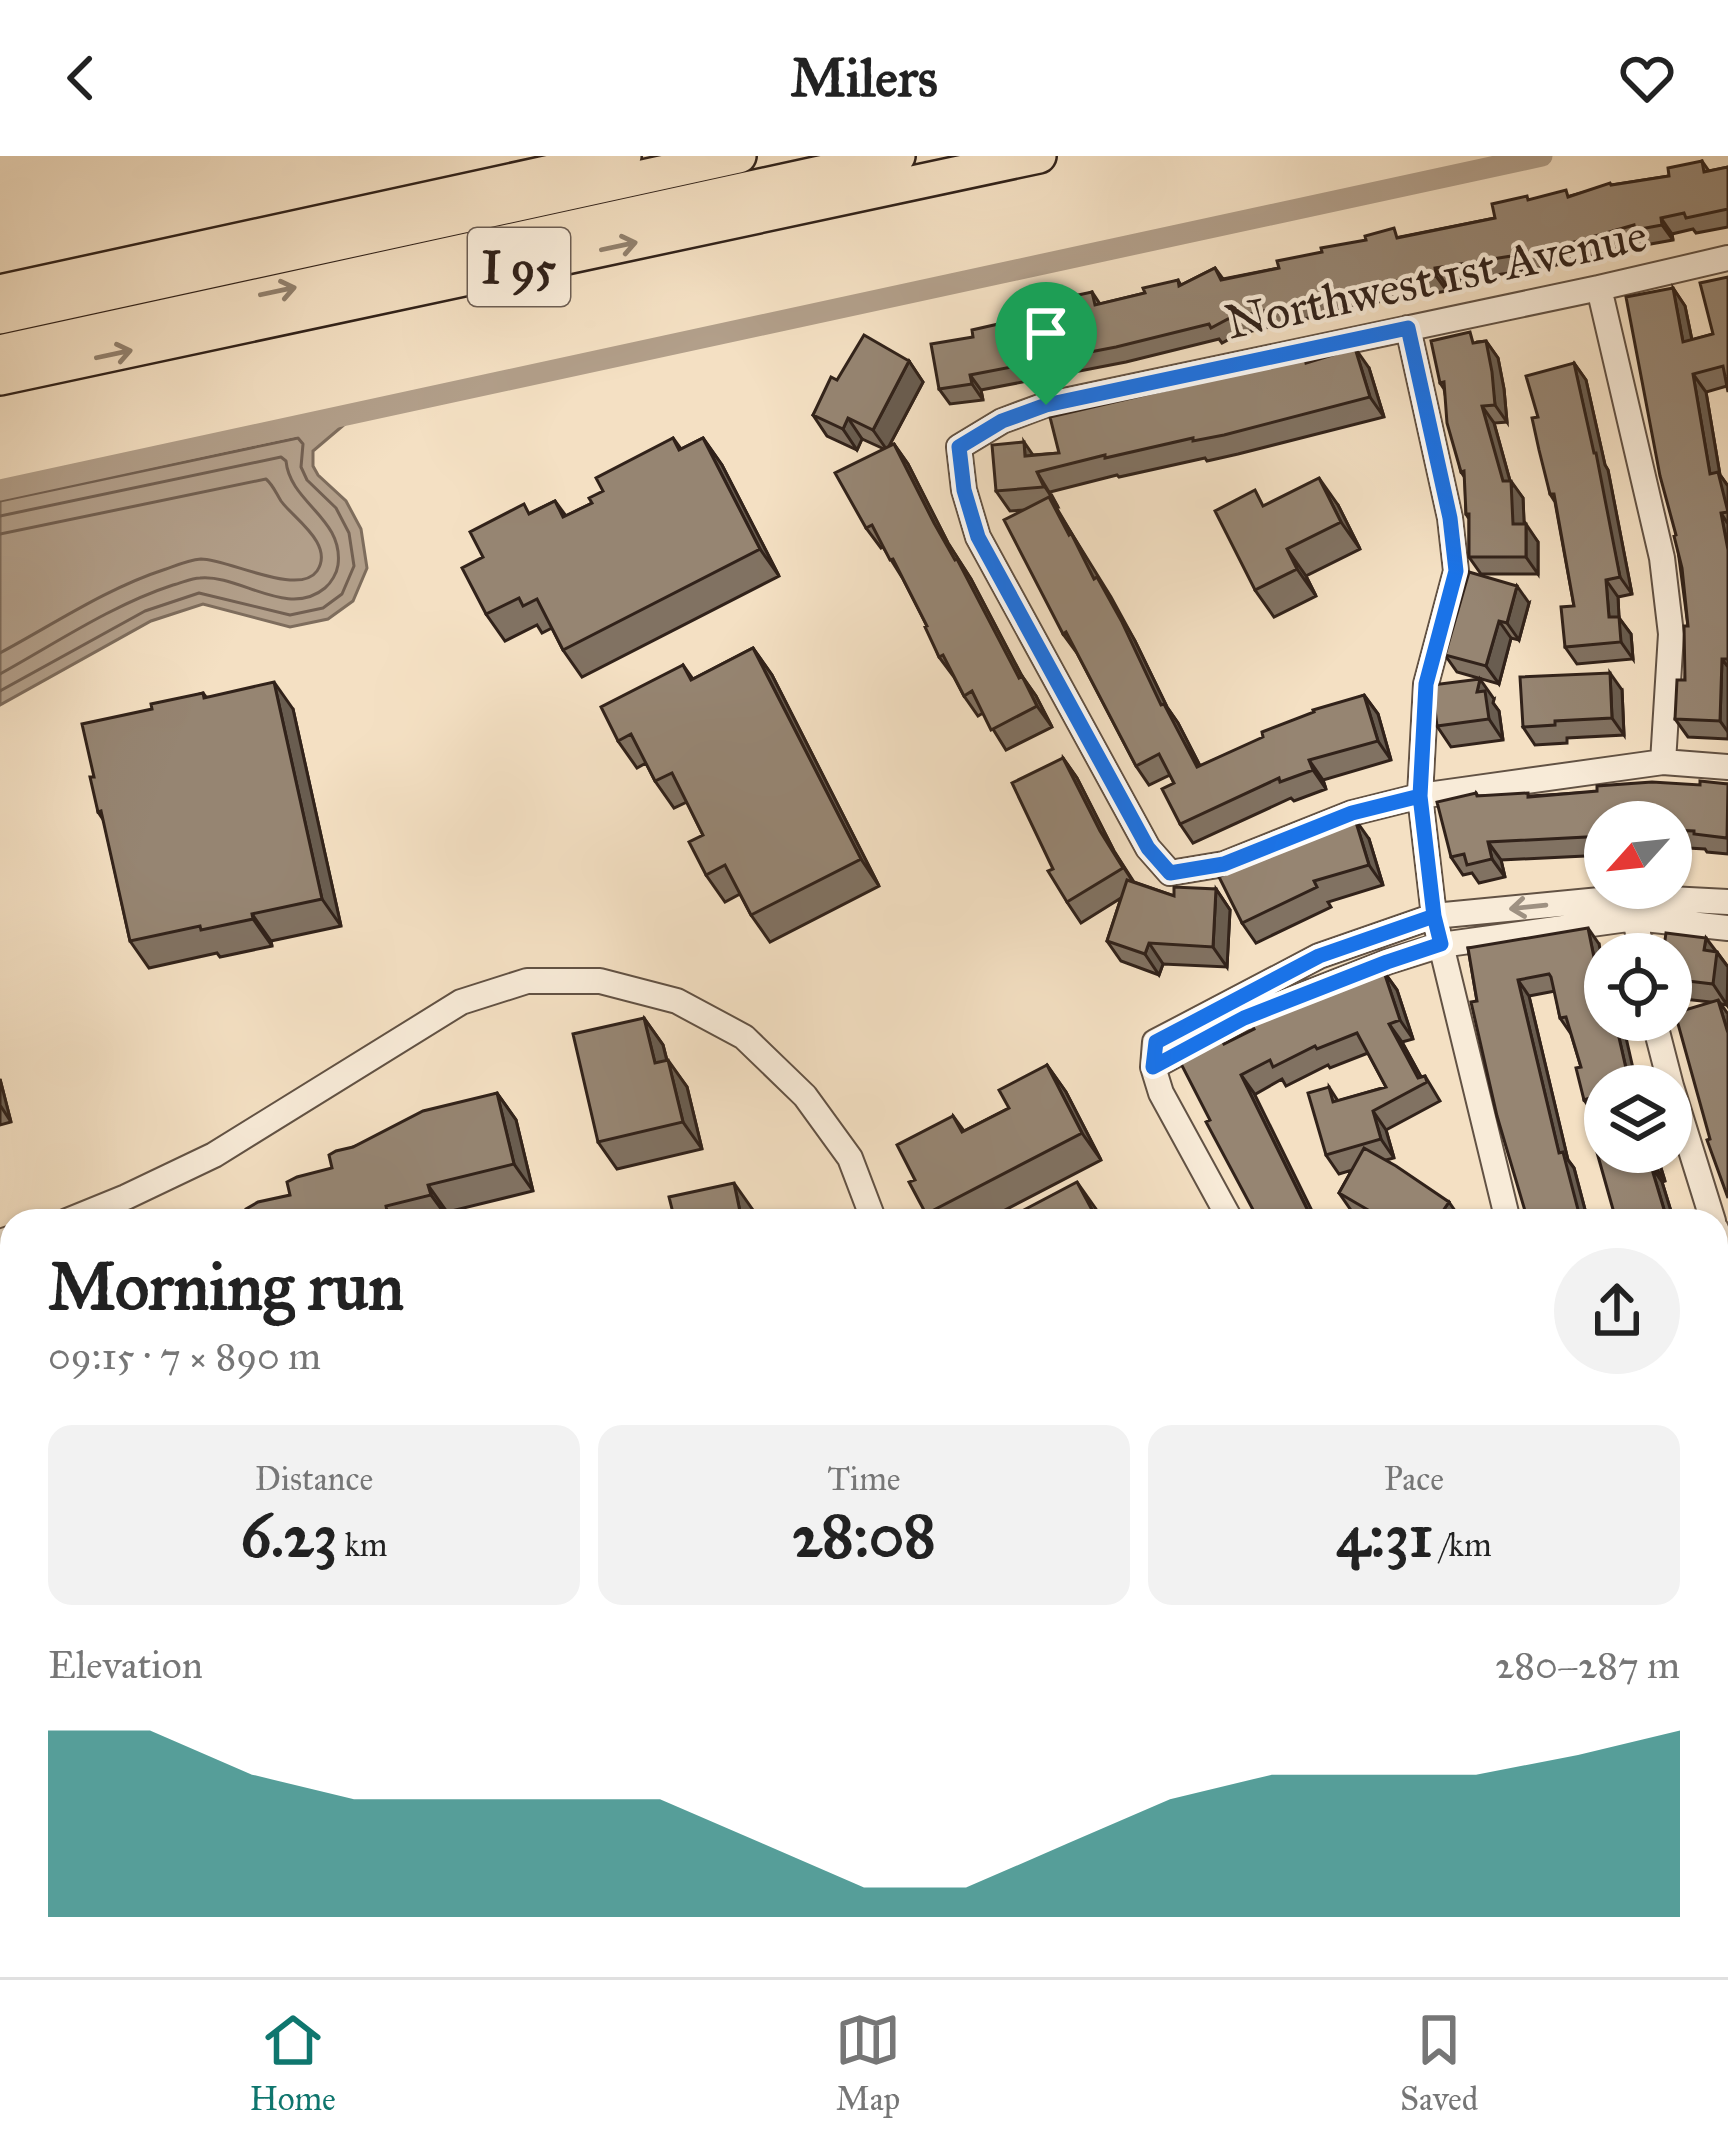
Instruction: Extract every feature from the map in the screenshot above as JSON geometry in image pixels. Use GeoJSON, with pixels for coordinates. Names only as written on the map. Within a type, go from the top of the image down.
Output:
{"type":"FeatureCollection","features":[{"type":"Feature","properties":{"kind":"highway","name":"I 95"},"geometry":{"type":"LineString","coordinates":[[0,292],[624,156]]}},
{"type":"Feature","properties":{"kind":"highway"},"geometry":{"type":"LineString","coordinates":[[0,317],[740,156]]}},
{"type":"Feature","properties":{"kind":"highway"},"geometry":{"type":"LineString","coordinates":[[0,352],[898,156]]}},
{"type":"Feature","properties":{"kind":"highway","name":"I 95"},"geometry":{"type":"LineString","coordinates":[[0,378],[1039,156]]}},
{"type":"Feature","properties":{"kind":"street","name":"Northwest 1st Avenue"},"geometry":{"type":"LineString","coordinates":[[1420,796],[1352,813],[1224,864],[1170,873],[1148,848],[978,537],[964,490],[959,447],[1002,421],[1046,405],[1728,258]]}},
{"type":"Feature","properties":{"kind":"street"},"geometry":{"type":"LineString","coordinates":[[1599,288],[1662,558],[1671,634],[1663,762]]}},
{"type":"Feature","properties":{"kind":"street"},"geometry":{"type":"LineString","coordinates":[[1408,328],[1450,518],[1456,571],[1426,684],[1420,796],[1434,916],[1505,1209]]}},
{"type":"Feature","properties":{"kind":"street"},"geometry":{"type":"LineString","coordinates":[[1420,796],[1663,762],[1728,767]]}},
{"type":"Feature","properties":{"kind":"street"},"geometry":{"type":"LineString","coordinates":[[1692,904],[1728,902]]}},
{"type":"Feature","properties":{"kind":"street"},"geometry":{"type":"LineString","coordinates":[[1224,1209],[1161,1094],[1153,1067],[1156,1042],[1319,956],[1434,916],[1608,909]]}},
{"type":"Feature","properties":{"kind":"street"},"geometry":{"type":"LineString","coordinates":[[1153,1067],[1244,1018],[1441,944],[1628,909]]}},
{"type":"Feature","properties":{"kind":"street"},"geometry":{"type":"LineString","coordinates":[[1638,909],[1728,928]]}},
{"type":"Feature","properties":{"kind":"street"},"geometry":{"type":"LineString","coordinates":[[97,1209],[214,1155],[461,1002],[527,982],[600,981],[676,1000],[744,1037],[805,1096],[850,1158],[869,1209]]}},
{"type":"Feature","properties":{"kind":"street"},"geometry":{"type":"LineString","coordinates":[[1692,1154],[1709,1209]]}},
{"type":"Feature","properties":{"kind":"water"},"geometry":{"type":"Polygon","coordinates":[[[359,412],[313,451],[318,475],[346,501],[361,529],[367,568],[353,601],[328,619],[290,627],[203,604],[151,621],[0,705],[0,490],[359,412]]]}},
{"type":"Feature","properties":{"kind":"building"},"geometry":{"type":"Polygon","coordinates":[[[1702,161],[1704,172],[1728,167],[1728,209],[1686,218],[1684,213],[1661,218],[1662,225],[1635,230],[1634,225],[1543,251],[1435,268],[1436,276],[1417,276],[1228,319],[1211,328],[1209,324],[970,375],[972,384],[939,389],[931,344],[973,337],[972,330],[1056,308],[1055,300],[1092,292],[1095,305],[1178,280],[1179,286],[1215,268],[1221,280],[1279,268],[1277,261],[1366,240],[1365,236],[1394,228],[1397,238],[1495,218],[1492,204],[1566,190],[1568,197],[1610,183],[1669,176],[1668,168],[1702,161]]]}},
{"type":"Feature","properties":{"kind":"building"},"geometry":{"type":"Polygon","coordinates":[[[1728,277],[1728,392],[1723,366],[1693,374],[1710,474],[1718,472],[1728,512],[1721,513],[1728,550],[1728,659],[1722,659],[1720,721],[1675,719],[1677,680],[1685,680],[1684,626],[1688,626],[1682,568],[1626,297],[1673,288],[1683,342],[1713,334],[1700,283],[1728,277]]]}},
{"type":"Feature","properties":{"kind":"building"},"geometry":{"type":"Polygon","coordinates":[[[1470,332],[1473,343],[1486,341],[1495,405],[1482,406],[1503,481],[1511,481],[1513,524],[1526,524],[1526,557],[1469,557],[1464,471],[1447,423],[1444,382],[1440,383],[1431,341],[1470,332]]]}},
{"type":"Feature","properties":{"kind":"building"},"geometry":{"type":"Polygon","coordinates":[[[864,335],[909,361],[873,430],[848,418],[843,429],[813,415],[831,377],[837,380],[864,335]]]}},
{"type":"Feature","properties":{"kind":"building"},"geometry":{"type":"Polygon","coordinates":[[[1355,348],[1370,397],[1224,435],[1037,472],[1044,487],[996,491],[992,445],[1024,442],[1025,456],[1059,453],[1050,417],[1286,362],[1305,359],[1306,363],[1355,348]]]}},
{"type":"Feature","properties":{"kind":"building"},"geometry":{"type":"Polygon","coordinates":[[[1574,363],[1620,577],[1606,580],[1609,617],[1619,617],[1621,642],[1565,647],[1561,607],[1574,606],[1526,376],[1574,363]]]}},
{"type":"Feature","properties":{"kind":"building"},"geometry":{"type":"Polygon","coordinates":[[[673,438],[679,450],[703,438],[760,549],[563,650],[537,599],[523,606],[519,598],[486,614],[462,568],[483,557],[470,532],[524,504],[529,514],[555,501],[563,517],[592,503],[589,498],[603,491],[596,478],[673,438]]]}},
{"type":"Feature","properties":{"kind":"building"},"geometry":{"type":"Polygon","coordinates":[[[894,444],[1037,706],[991,730],[972,691],[964,696],[943,655],[939,657],[893,559],[872,525],[866,528],[835,473],[894,444]]]}},
{"type":"Feature","properties":{"kind":"building"},"geometry":{"type":"Polygon","coordinates":[[[1319,478],[1341,522],[1287,549],[1297,569],[1255,590],[1215,511],[1255,490],[1263,506],[1319,478]]]}},
{"type":"Feature","properties":{"kind":"building"},"geometry":{"type":"Polygon","coordinates":[[[1049,497],[1122,622],[1197,767],[1313,710],[1364,695],[1378,741],[1309,760],[1313,770],[1280,782],[1279,778],[1180,824],[1162,789],[1174,783],[1159,754],[1136,766],[1004,520],[1049,497]]]}},
{"type":"Feature","properties":{"kind":"building"},"geometry":{"type":"Polygon","coordinates":[[[1469,572],[1517,586],[1507,623],[1499,621],[1486,666],[1445,655],[1469,572]]]}},
{"type":"Feature","properties":{"kind":"building"},"geometry":{"type":"Polygon","coordinates":[[[753,648],[861,859],[751,915],[725,865],[706,875],[689,842],[703,835],[672,773],[655,781],[631,734],[618,741],[601,707],[683,665],[691,680],[753,648]]]}},
{"type":"Feature","properties":{"kind":"building"},"geometry":{"type":"Polygon","coordinates":[[[1610,673],[1612,718],[1523,727],[1520,677],[1610,673]]]}},
{"type":"Feature","properties":{"kind":"building"},"geometry":{"type":"Polygon","coordinates":[[[1480,679],[1477,692],[1485,691],[1489,719],[1437,726],[1432,685],[1480,679]]]}},
{"type":"Feature","properties":{"kind":"building"},"geometry":{"type":"Polygon","coordinates":[[[274,682],[322,899],[252,914],[253,919],[130,941],[90,777],[94,777],[82,724],[152,709],[151,704],[274,682]]]}},
{"type":"Feature","properties":{"kind":"building"},"geometry":{"type":"Polygon","coordinates":[[[1063,758],[1123,868],[1067,902],[1048,871],[1053,869],[1012,783],[1063,758]]]}},
{"type":"Feature","properties":{"kind":"building"},"geometry":{"type":"Polygon","coordinates":[[[1700,781],[1728,784],[1727,838],[1694,834],[1692,801],[1584,801],[1584,837],[1488,842],[1492,859],[1467,865],[1464,854],[1451,857],[1437,802],[1476,793],[1528,793],[1528,797],[1652,782],[1700,785],[1700,781]]]}},
{"type":"Feature","properties":{"kind":"building"},"geometry":{"type":"Polygon","coordinates":[[[1355,819],[1369,865],[1314,881],[1317,887],[1242,923],[1219,877],[1302,835],[1355,819]]]}},
{"type":"Feature","properties":{"kind":"building"},"geometry":{"type":"Polygon","coordinates":[[[1127,880],[1174,896],[1174,887],[1216,889],[1213,947],[1149,943],[1145,954],[1107,941],[1127,880]]]}},
{"type":"Feature","properties":{"kind":"building"},"geometry":{"type":"Polygon","coordinates":[[[1588,928],[1589,933],[1584,933],[1584,1041],[1620,1041],[1625,1065],[1584,1065],[1584,1100],[1576,1068],[1581,1067],[1566,1017],[1560,1018],[1551,977],[1518,980],[1559,1153],[1563,1152],[1578,1209],[1524,1209],[1471,1002],[1477,1001],[1468,948],[1588,928]]]}},
{"type":"Feature","properties":{"kind":"building"},"geometry":{"type":"Polygon","coordinates":[[[1692,936],[1706,938],[1704,950],[1717,952],[1713,984],[1692,982],[1692,936]]]}},
{"type":"Feature","properties":{"kind":"building"},"geometry":{"type":"Polygon","coordinates":[[[1384,972],[1400,1020],[1389,1024],[1418,1078],[1425,1076],[1427,1082],[1373,1111],[1381,1139],[1326,1155],[1308,1093],[1329,1087],[1333,1102],[1386,1087],[1357,1033],[1315,1046],[1273,1067],[1270,1060],[1241,1075],[1307,1209],[1253,1209],[1177,1056],[1219,1035],[1224,1044],[1254,1029],[1251,1023],[1384,972]]]}},
{"type":"Feature","properties":{"kind":"building"},"geometry":{"type":"Polygon","coordinates":[[[1718,1000],[1728,1033],[1728,1198],[1707,1140],[1683,1041],[1692,1041],[1692,1008],[1718,1000]]]}},
{"type":"Feature","properties":{"kind":"building"},"geometry":{"type":"Polygon","coordinates":[[[644,1018],[655,1063],[668,1060],[683,1122],[598,1142],[573,1034],[644,1018]]]}},
{"type":"Feature","properties":{"kind":"building"},"geometry":{"type":"Polygon","coordinates":[[[1047,1065],[1082,1133],[936,1209],[923,1209],[897,1145],[953,1116],[962,1132],[1009,1108],[999,1090],[1047,1065]]]}},
{"type":"Feature","properties":{"kind":"building"},"geometry":{"type":"Polygon","coordinates":[[[497,1093],[514,1164],[428,1185],[431,1195],[387,1209],[246,1209],[290,1195],[287,1182],[332,1168],[329,1155],[423,1111],[497,1093]]]}},
{"type":"Feature","properties":{"kind":"building"},"geometry":{"type":"Polygon","coordinates":[[[1364,1148],[1449,1202],[1444,1209],[1366,1209],[1339,1193],[1364,1148]]]}},
{"type":"Feature","properties":{"kind":"building"},"geometry":{"type":"Polygon","coordinates":[[[1603,1173],[1653,1173],[1664,1209],[1613,1209],[1603,1173]]]}},
{"type":"Feature","properties":{"kind":"building"},"geometry":{"type":"Polygon","coordinates":[[[1077,1182],[1092,1209],[1026,1209],[1077,1182]]]}},
{"type":"Feature","properties":{"kind":"building"},"geometry":{"type":"Polygon","coordinates":[[[734,1183],[739,1209],[672,1209],[669,1197],[734,1183]]]}},
{"type":"Feature","properties":{"kind":"waterway"},"geometry":{"type":"LineString","coordinates":[[0,490],[1542,156]]}},
{"type":"Feature","properties":{"kind":"route"},"geometry":{"type":"LineString","coordinates":[[1046,405],[1002,421],[959,447],[964,490],[978,537],[1148,848],[1170,873],[1224,864],[1352,813],[1420,796],[1434,916],[1319,956],[1156,1042],[1153,1067],[1244,1018],[1441,944],[1420,796],[1426,684],[1456,571],[1450,518],[1408,328],[1046,405]]}}]}
